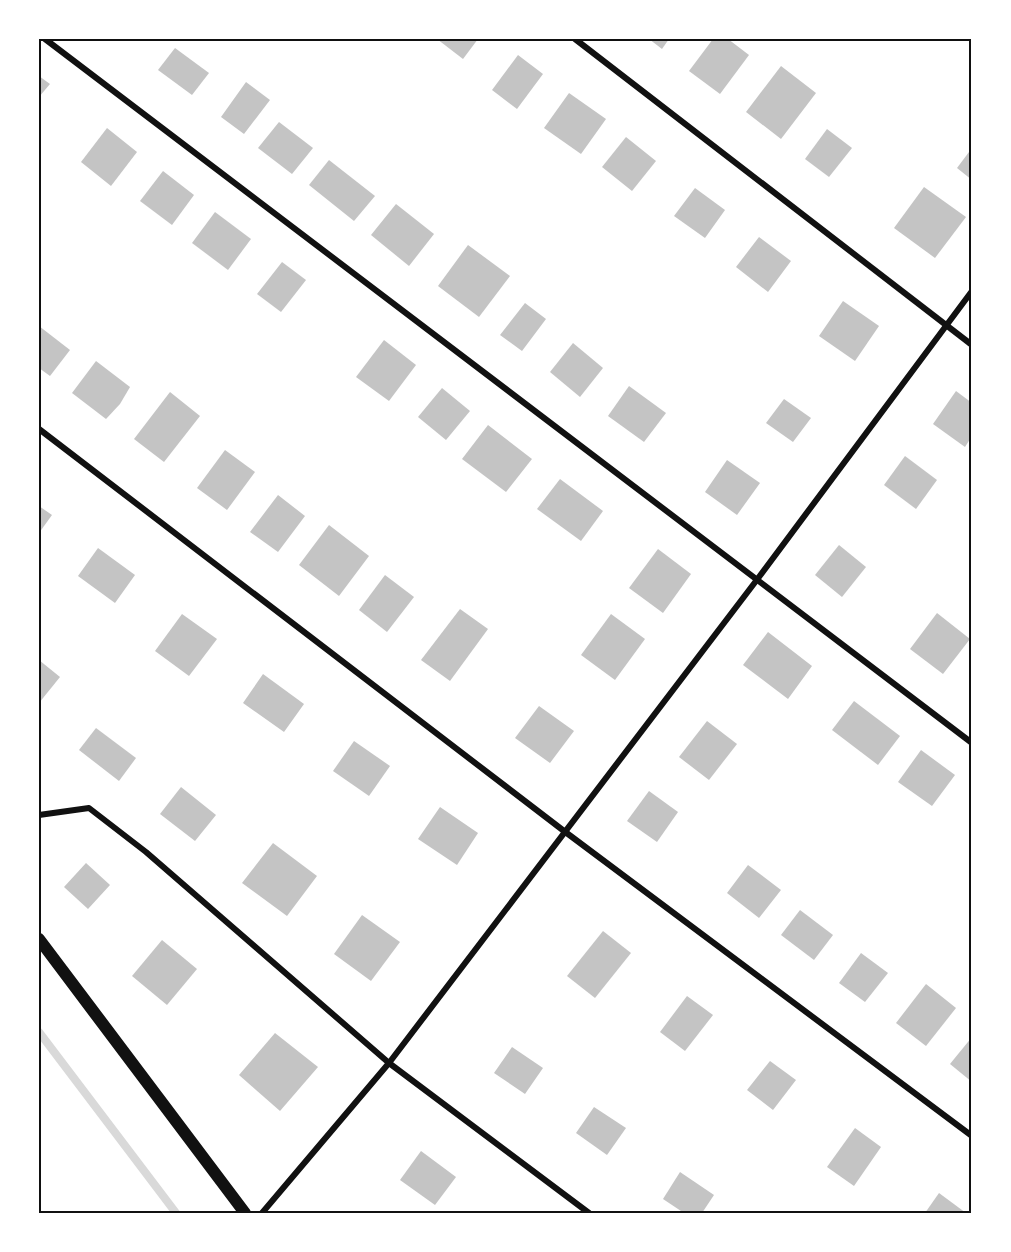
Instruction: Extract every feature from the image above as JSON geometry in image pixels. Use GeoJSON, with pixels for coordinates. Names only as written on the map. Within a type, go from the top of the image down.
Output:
{"type":"FeatureCollection","features":[{"type":"Feature","properties":{"kind":"main road"},"geometry":{"type":"LineString","coordinates":[[39,939],[245,1213]]}},
{"type":"Feature","properties":{"kind":"street"},"geometry":{"type":"LineString","coordinates":[[45,39],[972,743]]}},
{"type":"Feature","properties":{"kind":"street"},"geometry":{"type":"LineString","coordinates":[[575,39],[972,345]]}},
{"type":"Feature","properties":{"kind":"street"},"geometry":{"type":"LineString","coordinates":[[262,1213],[389,1063],[756,581],[972,291]]}},
{"type":"Feature","properties":{"kind":"street"},"geometry":{"type":"LineString","coordinates":[[39,429],[564,831],[972,1136]]}},
{"type":"Feature","properties":{"kind":"street"},"geometry":{"type":"LineString","coordinates":[[39,815],[89,808],[147,852],[389,1063],[589,1213]]}},
{"type":"Feature","properties":{"kind":"building"},"geometry":{"type":"Polygon","coordinates":[[[437,39],[478,39],[463,59],[437,39]]]}},
{"type":"Feature","properties":{"kind":"building"},"geometry":{"type":"Polygon","coordinates":[[[649,39],[669,39],[662,49],[649,39]]]}},
{"type":"Feature","properties":{"kind":"building"},"geometry":{"type":"Polygon","coordinates":[[[713,39],[728,39],[749,55],[720,94],[689,71],[713,39]]]}},
{"type":"Feature","properties":{"kind":"building"},"geometry":{"type":"Polygon","coordinates":[[[175,48],[209,73],[192,95],[158,70],[175,48]]]}},
{"type":"Feature","properties":{"kind":"building"},"geometry":{"type":"Polygon","coordinates":[[[518,55],[543,74],[517,109],[492,90],[518,55]]]}},
{"type":"Feature","properties":{"kind":"building"},"geometry":{"type":"Polygon","coordinates":[[[781,66],[816,93],[781,139],[746,112],[781,66]]]}},
{"type":"Feature","properties":{"kind":"building"},"geometry":{"type":"Polygon","coordinates":[[[39,76],[50,84],[39,97],[39,76]]]}},
{"type":"Feature","properties":{"kind":"building"},"geometry":{"type":"Polygon","coordinates":[[[246,82],[270,100],[244,134],[221,117],[246,82]]]}},
{"type":"Feature","properties":{"kind":"building"},"geometry":{"type":"Polygon","coordinates":[[[569,93],[606,119],[581,154],[544,128],[569,93]]]}},
{"type":"Feature","properties":{"kind":"building"},"geometry":{"type":"Polygon","coordinates":[[[279,122],[313,148],[292,174],[258,148],[279,122]]]}},
{"type":"Feature","properties":{"kind":"building"},"geometry":{"type":"Polygon","coordinates":[[[107,128],[137,152],[111,186],[81,162],[107,128]]]}},
{"type":"Feature","properties":{"kind":"building"},"geometry":{"type":"Polygon","coordinates":[[[827,129],[852,148],[829,177],[805,159],[827,129]]]}},
{"type":"Feature","properties":{"kind":"building"},"geometry":{"type":"Polygon","coordinates":[[[626,137],[656,161],[632,191],[602,167],[626,137]]]}},
{"type":"Feature","properties":{"kind":"building"},"geometry":{"type":"Polygon","coordinates":[[[972,148],[972,180],[957,168],[972,148]]]}},
{"type":"Feature","properties":{"kind":"building"},"geometry":{"type":"Polygon","coordinates":[[[329,160],[375,196],[354,221],[309,185],[329,160]]]}},
{"type":"Feature","properties":{"kind":"building"},"geometry":{"type":"Polygon","coordinates":[[[163,171],[194,195],[172,225],[140,201],[163,171]]]}},
{"type":"Feature","properties":{"kind":"building"},"geometry":{"type":"Polygon","coordinates":[[[924,187],[966,217],[935,258],[894,228],[924,187]]]}},
{"type":"Feature","properties":{"kind":"building"},"geometry":{"type":"Polygon","coordinates":[[[695,188],[725,210],[705,238],[674,216],[695,188]]]}},
{"type":"Feature","properties":{"kind":"building"},"geometry":{"type":"Polygon","coordinates":[[[396,204],[434,234],[409,266],[371,235],[396,204]]]}},
{"type":"Feature","properties":{"kind":"building"},"geometry":{"type":"Polygon","coordinates":[[[215,212],[251,239],[228,270],[192,243],[215,212]]]}},
{"type":"Feature","properties":{"kind":"building"},"geometry":{"type":"Polygon","coordinates":[[[759,237],[791,261],[768,292],[736,267],[759,237]]]}},
{"type":"Feature","properties":{"kind":"building"},"geometry":{"type":"Polygon","coordinates":[[[468,245],[510,276],[479,317],[438,286],[468,245]]]}},
{"type":"Feature","properties":{"kind":"building"},"geometry":{"type":"Polygon","coordinates":[[[282,262],[306,280],[281,312],[257,294],[282,262]]]}},
{"type":"Feature","properties":{"kind":"building"},"geometry":{"type":"Polygon","coordinates":[[[843,301],[879,326],[855,361],[819,336],[843,301]]]}},
{"type":"Feature","properties":{"kind":"building"},"geometry":{"type":"Polygon","coordinates":[[[525,303],[546,319],[522,351],[500,335],[525,303]]]}},
{"type":"Feature","properties":{"kind":"building"},"geometry":{"type":"Polygon","coordinates":[[[39,326],[70,350],[50,376],[39,368],[39,326]]]}},
{"type":"Feature","properties":{"kind":"building"},"geometry":{"type":"Polygon","coordinates":[[[384,340],[416,365],[389,401],[356,377],[384,340]]]}},
{"type":"Feature","properties":{"kind":"building"},"geometry":{"type":"Polygon","coordinates":[[[573,343],[603,368],[580,397],[550,372],[573,343]]]}},
{"type":"Feature","properties":{"kind":"building"},"geometry":{"type":"Polygon","coordinates":[[[96,361],[130,387],[120,404],[106,419],[72,393],[96,361]]]}},
{"type":"Feature","properties":{"kind":"building"},"geometry":{"type":"Polygon","coordinates":[[[629,386],[666,413],[644,442],[608,416],[629,386]]]}},
{"type":"Feature","properties":{"kind":"building"},"geometry":{"type":"Polygon","coordinates":[[[442,388],[470,411],[446,440],[418,417],[442,388]]]}},
{"type":"Feature","properties":{"kind":"building"},"geometry":{"type":"Polygon","coordinates":[[[956,391],[972,403],[972,436],[965,447],[933,424],[956,391]]]}},
{"type":"Feature","properties":{"kind":"building"},"geometry":{"type":"Polygon","coordinates":[[[170,392],[200,416],[164,462],[134,439],[170,392]]]}},
{"type":"Feature","properties":{"kind":"building"},"geometry":{"type":"Polygon","coordinates":[[[784,399],[811,418],[793,442],[766,423],[784,399]]]}},
{"type":"Feature","properties":{"kind":"building"},"geometry":{"type":"Polygon","coordinates":[[[488,425],[532,459],[506,492],[462,459],[488,425]]]}},
{"type":"Feature","properties":{"kind":"building"},"geometry":{"type":"Polygon","coordinates":[[[225,450],[255,472],[227,510],[197,488],[225,450]]]}},
{"type":"Feature","properties":{"kind":"building"},"geometry":{"type":"Polygon","coordinates":[[[905,456],[937,480],[916,509],[884,485],[905,456]]]}},
{"type":"Feature","properties":{"kind":"building"},"geometry":{"type":"Polygon","coordinates":[[[727,460],[760,483],[737,515],[705,492],[727,460]]]}},
{"type":"Feature","properties":{"kind":"building"},"geometry":{"type":"Polygon","coordinates":[[[560,479],[603,511],[581,541],[537,509],[560,479]]]}},
{"type":"Feature","properties":{"kind":"building"},"geometry":{"type":"Polygon","coordinates":[[[278,495],[305,516],[278,552],[250,532],[278,495]]]}},
{"type":"Feature","properties":{"kind":"building"},"geometry":{"type":"Polygon","coordinates":[[[39,506],[52,515],[39,533],[39,506]]]}},
{"type":"Feature","properties":{"kind":"building"},"geometry":{"type":"Polygon","coordinates":[[[329,525],[369,556],[339,596],[299,565],[329,525]]]}},
{"type":"Feature","properties":{"kind":"building"},"geometry":{"type":"Polygon","coordinates":[[[839,545],[866,567],[842,597],[815,575],[839,545]]]}},
{"type":"Feature","properties":{"kind":"building"},"geometry":{"type":"Polygon","coordinates":[[[98,548],[135,575],[115,603],[78,576],[98,548]]]}},
{"type":"Feature","properties":{"kind":"building"},"geometry":{"type":"Polygon","coordinates":[[[658,549],[691,574],[663,613],[629,588],[658,549]]]}},
{"type":"Feature","properties":{"kind":"building"},"geometry":{"type":"Polygon","coordinates":[[[385,575],[414,597],[387,632],[359,610],[385,575]]]}},
{"type":"Feature","properties":{"kind":"building"},"geometry":{"type":"Polygon","coordinates":[[[460,609],[488,629],[450,681],[421,660],[460,609]]]}},
{"type":"Feature","properties":{"kind":"building"},"geometry":{"type":"Polygon","coordinates":[[[937,613],[970,639],[943,674],[910,649],[937,613]]]}},
{"type":"Feature","properties":{"kind":"building"},"geometry":{"type":"Polygon","coordinates":[[[182,614],[217,639],[189,676],[155,651],[182,614]]]}},
{"type":"Feature","properties":{"kind":"building"},"geometry":{"type":"Polygon","coordinates":[[[611,614],[645,639],[615,680],[581,655],[611,614]]]}},
{"type":"Feature","properties":{"kind":"building"},"geometry":{"type":"Polygon","coordinates":[[[768,632],[812,666],[788,699],[743,665],[768,632]]]}},
{"type":"Feature","properties":{"kind":"building"},"geometry":{"type":"Polygon","coordinates":[[[39,660],[60,677],[39,703],[39,660]]]}},
{"type":"Feature","properties":{"kind":"building"},"geometry":{"type":"Polygon","coordinates":[[[263,674],[304,704],[284,732],[243,703],[263,674]]]}},
{"type":"Feature","properties":{"kind":"building"},"geometry":{"type":"Polygon","coordinates":[[[854,701],[900,736],[878,765],[832,730],[854,701]]]}},
{"type":"Feature","properties":{"kind":"building"},"geometry":{"type":"Polygon","coordinates":[[[539,706],[574,731],[550,763],[515,738],[539,706]]]}},
{"type":"Feature","properties":{"kind":"building"},"geometry":{"type":"Polygon","coordinates":[[[707,721],[737,744],[709,780],[679,757],[707,721]]]}},
{"type":"Feature","properties":{"kind":"building"},"geometry":{"type":"Polygon","coordinates":[[[96,728],[136,758],[119,781],[79,750],[96,728]]]}},
{"type":"Feature","properties":{"kind":"building"},"geometry":{"type":"Polygon","coordinates":[[[354,741],[390,766],[369,796],[333,771],[354,741]]]}},
{"type":"Feature","properties":{"kind":"building"},"geometry":{"type":"Polygon","coordinates":[[[921,750],[955,775],[932,806],[898,782],[921,750]]]}},
{"type":"Feature","properties":{"kind":"building"},"geometry":{"type":"Polygon","coordinates":[[[181,787],[216,815],[195,841],[160,814],[181,787]]]}},
{"type":"Feature","properties":{"kind":"building"},"geometry":{"type":"Polygon","coordinates":[[[649,791],[678,812],[657,842],[627,821],[649,791]]]}},
{"type":"Feature","properties":{"kind":"building"},"geometry":{"type":"Polygon","coordinates":[[[440,807],[478,833],[457,865],[418,839],[440,807]]]}},
{"type":"Feature","properties":{"kind":"building"},"geometry":{"type":"Polygon","coordinates":[[[273,843],[317,876],[287,916],[242,883],[273,843]]]}},
{"type":"Feature","properties":{"kind":"building"},"geometry":{"type":"Polygon","coordinates":[[[86,863],[110,885],[88,909],[64,887],[86,863]]]}},
{"type":"Feature","properties":{"kind":"building"},"geometry":{"type":"Polygon","coordinates":[[[748,865],[781,890],[759,918],[727,893],[748,865]]]}},
{"type":"Feature","properties":{"kind":"building"},"geometry":{"type":"Polygon","coordinates":[[[800,910],[833,935],[814,960],[781,935],[800,910]]]}},
{"type":"Feature","properties":{"kind":"building"},"geometry":{"type":"Polygon","coordinates":[[[362,915],[400,942],[371,981],[334,954],[362,915]]]}},
{"type":"Feature","properties":{"kind":"building"},"geometry":{"type":"Polygon","coordinates":[[[603,931],[631,953],[595,998],[567,976],[603,931]]]}},
{"type":"Feature","properties":{"kind":"building"},"geometry":{"type":"Polygon","coordinates":[[[162,940],[197,969],[167,1005],[132,976],[162,940]]]}},
{"type":"Feature","properties":{"kind":"building"},"geometry":{"type":"Polygon","coordinates":[[[861,953],[888,973],[865,1002],[839,983],[861,953]]]}},
{"type":"Feature","properties":{"kind":"building"},"geometry":{"type":"Polygon","coordinates":[[[926,984],[956,1008],[926,1046],[896,1023],[926,984]]]}},
{"type":"Feature","properties":{"kind":"building"},"geometry":{"type":"Polygon","coordinates":[[[687,996],[713,1015],[685,1051],[660,1032],[687,996]]]}},
{"type":"Feature","properties":{"kind":"building"},"geometry":{"type":"Polygon","coordinates":[[[275,1033],[318,1067],[280,1111],[239,1075],[275,1033]]]}},
{"type":"Feature","properties":{"kind":"building"},"geometry":{"type":"Polygon","coordinates":[[[972,1037],[972,1082],[950,1064],[972,1037]]]}},
{"type":"Feature","properties":{"kind":"building"},"geometry":{"type":"Polygon","coordinates":[[[512,1047],[543,1068],[525,1094],[494,1073],[512,1047]]]}},
{"type":"Feature","properties":{"kind":"building"},"geometry":{"type":"Polygon","coordinates":[[[770,1061],[796,1080],[773,1110],[747,1090],[770,1061]]]}},
{"type":"Feature","properties":{"kind":"building"},"geometry":{"type":"Polygon","coordinates":[[[594,1107],[626,1128],[607,1155],[576,1133],[594,1107]]]}},
{"type":"Feature","properties":{"kind":"building"},"geometry":{"type":"Polygon","coordinates":[[[855,1128],[881,1147],[854,1186],[827,1167],[855,1128]]]}},
{"type":"Feature","properties":{"kind":"building"},"geometry":{"type":"Polygon","coordinates":[[[421,1151],[456,1177],[435,1205],[400,1180],[421,1151]]]}},
{"type":"Feature","properties":{"kind":"building"},"geometry":{"type":"Polygon","coordinates":[[[680,1172],[714,1195],[702,1213],[684,1213],[663,1199],[680,1172]]]}},
{"type":"Feature","properties":{"kind":"building"},"geometry":{"type":"Polygon","coordinates":[[[939,1193],[966,1213],[925,1213],[939,1193]]]}},
{"type":"Feature","properties":{"kind":"waterway"},"geometry":{"type":"LineString","coordinates":[[39,1032],[176,1213]]}}]}
